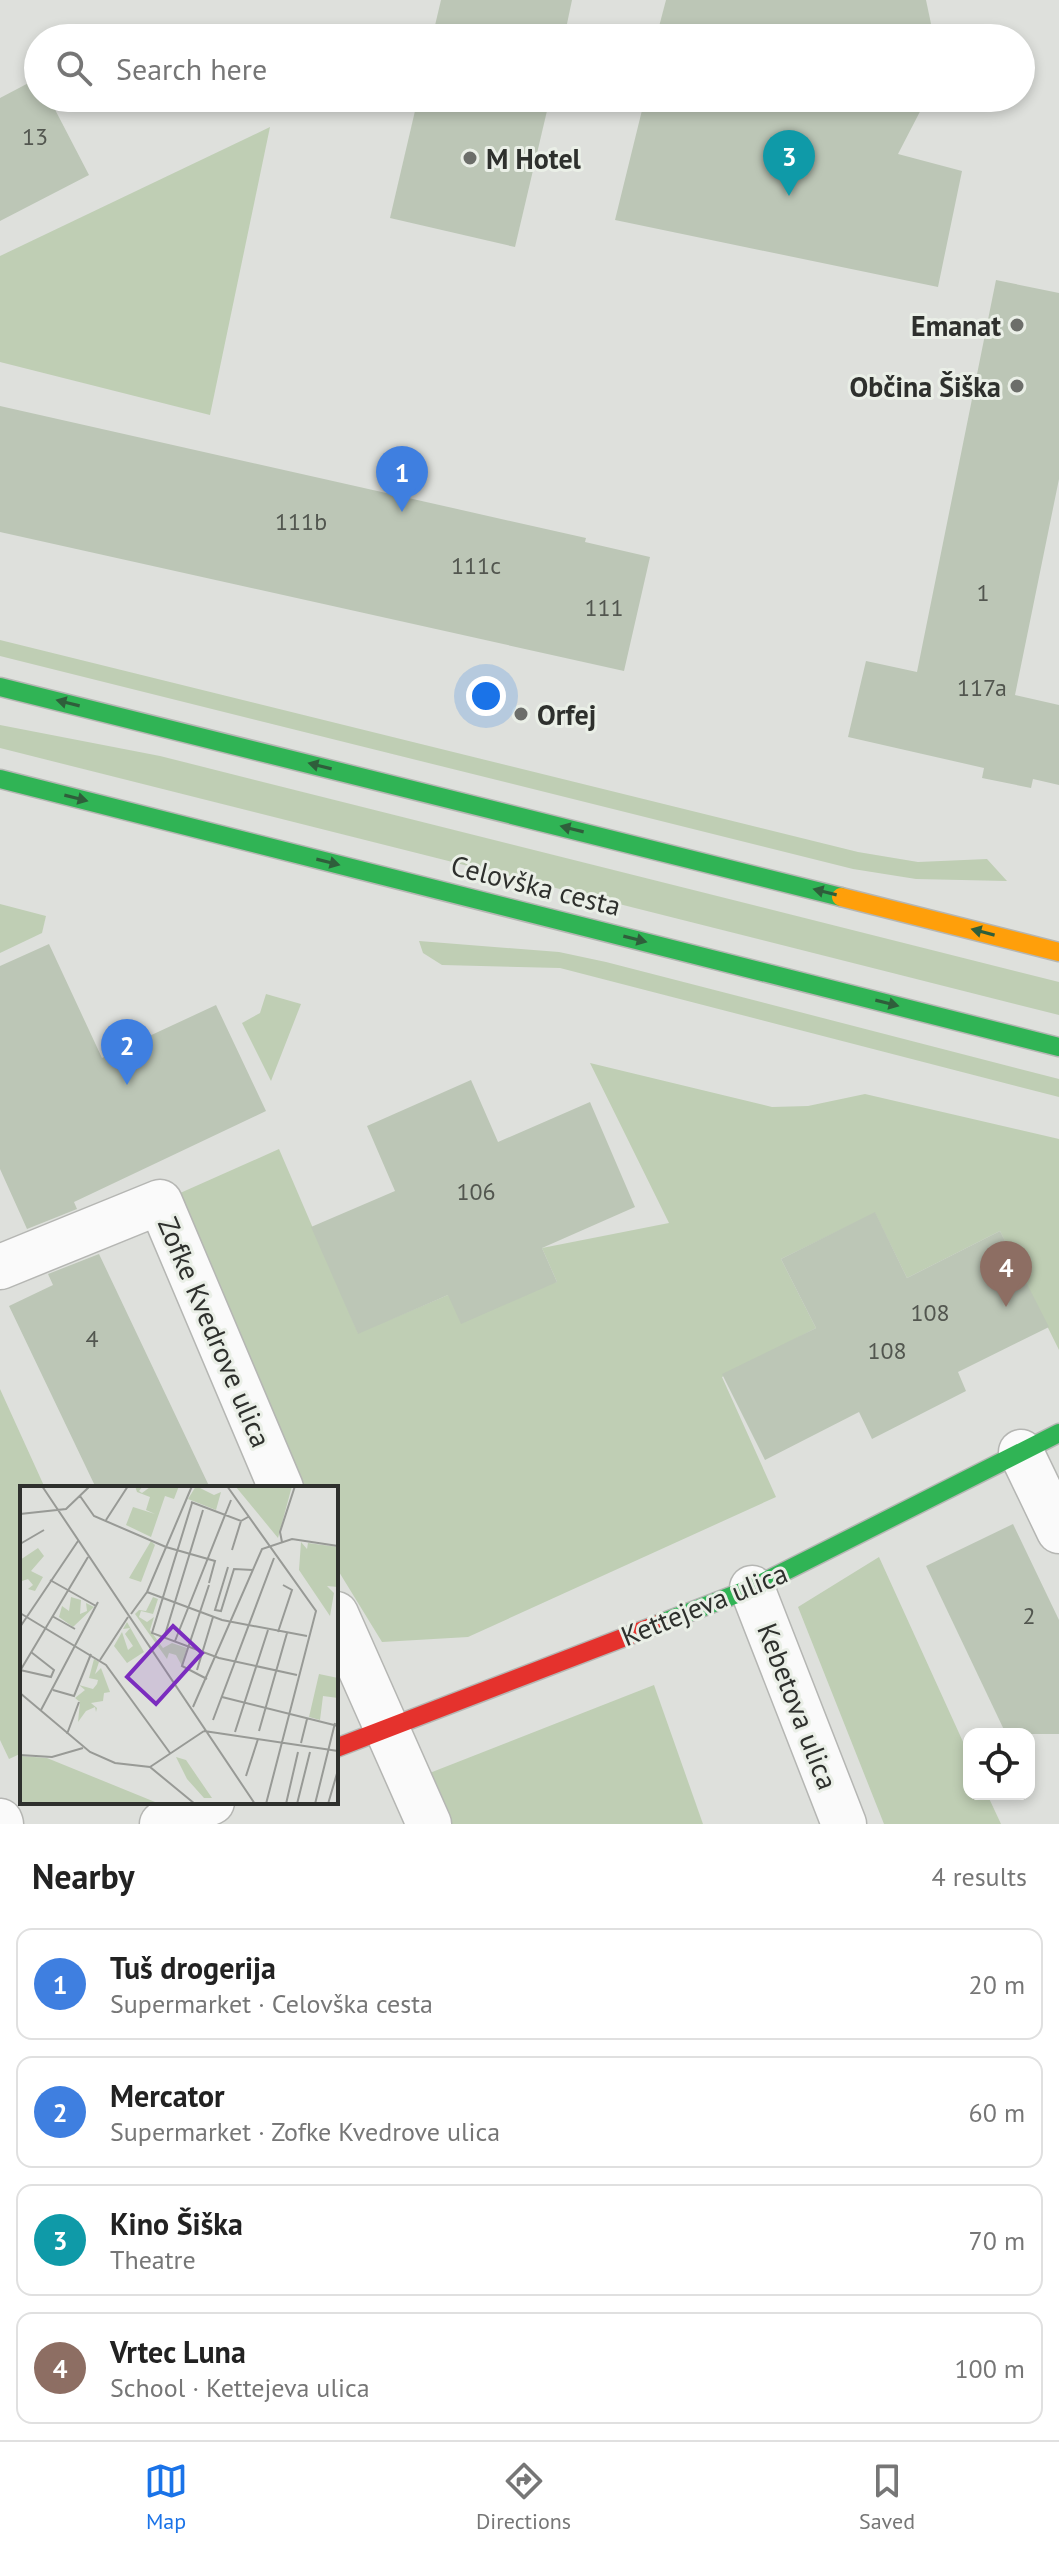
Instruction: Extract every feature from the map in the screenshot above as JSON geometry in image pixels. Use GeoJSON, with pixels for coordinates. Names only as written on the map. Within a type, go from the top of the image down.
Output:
{"type":"FeatureCollection","features":[{"type":"Feature","properties":{"kind":"main road"},"geometry":{"type":"LineString","coordinates":[[0,687],[1059,952]]}},
{"type":"Feature","properties":{"kind":"main road","name":"Celovška cesta"},"geometry":{"type":"LineString","coordinates":[[0,779],[1059,1047]]}},
{"type":"Feature","properties":{"kind":"main road","name":"Kettejeva ulica"},"geometry":{"type":"LineString","coordinates":[[338,1747],[752,1588],[1059,1433]]}},
{"type":"Feature","properties":{"kind":"street","name":"Zofke Kvedrove ulica"},"geometry":{"type":"LineString","coordinates":[[0,1267],[160,1202],[280,1486]]}},
{"type":"Feature","properties":{"kind":"street"},"geometry":{"type":"LineString","coordinates":[[1021,1452],[1059,1531]]}},
{"type":"Feature","properties":{"kind":"street","name":"Kebetova ulica"},"geometry":{"type":"LineString","coordinates":[[752,1588],[844,1824]]}},
{"type":"Feature","properties":{"kind":"street"},"geometry":{"type":"LineString","coordinates":[[338,1619],[429,1824]]}},
{"type":"Feature","properties":{"kind":"street"},"geometry":{"type":"LineString","coordinates":[[162,1824],[207,1804]]}},
{"type":"Feature","properties":{"kind":"green space"},"geometry":{"type":"Polygon","coordinates":[[[270,127],[210,415],[0,362],[0,256],[270,127]]]}},
{"type":"Feature","properties":{"kind":"green space"},"geometry":{"type":"Polygon","coordinates":[[[0,640],[858,852],[918,862],[987,859],[1007,881],[916,879],[853,869],[0,656],[0,640]]]}},
{"type":"Feature","properties":{"kind":"green space"},"geometry":{"type":"Polygon","coordinates":[[[0,725],[160,756],[1059,982],[1059,1015],[0,748],[0,725]]]}},
{"type":"Feature","properties":{"kind":"green space"},"geometry":{"type":"Polygon","coordinates":[[[0,904],[46,916],[42,933],[0,953],[0,904]]]}},
{"type":"Feature","properties":{"kind":"green space"},"geometry":{"type":"Polygon","coordinates":[[[419,941],[559,952],[606,962],[1059,1079],[1059,1097],[560,968],[442,965],[423,953],[419,941]]]}},
{"type":"Feature","properties":{"kind":"green space"},"geometry":{"type":"Polygon","coordinates":[[[266,994],[301,1004],[271,1081],[242,1023],[260,1013],[266,994]]]}},
{"type":"Feature","properties":{"kind":"green space"},"geometry":{"type":"Polygon","coordinates":[[[590,1063],[772,1107],[808,1106],[865,1094],[1059,1139],[1059,1350],[1000,1231],[907,1278],[875,1213],[781,1259],[816,1328],[722,1377],[776,1497],[468,1637],[382,1642],[338,1570],[338,1486],[286,1486],[160,1202],[279,1149],[358,1333],[448,1295],[557,1282],[542,1248],[669,1223],[590,1063]]]}},
{"type":"Feature","properties":{"kind":"green space"},"geometry":{"type":"Polygon","coordinates":[[[0,1389],[44,1486],[20,1486],[20,1754],[9,1759],[0,1740],[0,1389]]]}},
{"type":"Feature","properties":{"kind":"green space"},"geometry":{"type":"Polygon","coordinates":[[[879,1557],[963,1742],[963,1800],[990,1800],[1001,1824],[884,1824],[798,1607],[879,1557]]]}},
{"type":"Feature","properties":{"kind":"green space"},"geometry":{"type":"Polygon","coordinates":[[[654,1685],[703,1824],[445,1824],[422,1776],[654,1685]]]}},
{"type":"Feature","properties":{"kind":"building"},"geometry":{"type":"Polygon","coordinates":[[[441,0],[572,0],[567,24],[435,24],[441,0]]]}},
{"type":"Feature","properties":{"kind":"building"},"geometry":{"type":"Polygon","coordinates":[[[666,0],[926,0],[931,24],[660,24],[666,0]]]}},
{"type":"Feature","properties":{"kind":"building"},"geometry":{"type":"Polygon","coordinates":[[[24,85],[24,112],[56,112],[89,175],[0,221],[0,98],[24,85]]]}},
{"type":"Feature","properties":{"kind":"building","name":"M Hotel"},"geometry":{"type":"Polygon","coordinates":[[[415,112],[547,112],[515,247],[390,218],[415,112]]]}},
{"type":"Feature","properties":{"kind":"building"},"geometry":{"type":"Polygon","coordinates":[[[642,112],[920,112],[898,154],[962,171],[938,287],[615,220],[642,112]]]}},
{"type":"Feature","properties":{"kind":"building"},"geometry":{"type":"Polygon","coordinates":[[[996,280],[1059,293],[1059,479],[1015,695],[1059,705],[1059,785],[1033,779],[1031,788],[982,778],[984,768],[848,737],[866,661],[917,672],[996,280]]]}},
{"type":"Feature","properties":{"kind":"building"},"geometry":{"type":"Polygon","coordinates":[[[0,406],[586,538],[585,542],[650,557],[624,671],[0,532],[0,406]]]}},
{"type":"Feature","properties":{"kind":"building"},"geometry":{"type":"Polygon","coordinates":[[[49,944],[102,1058],[216,1005],[266,1111],[74,1202],[77,1209],[27,1229],[0,1169],[0,966],[49,944]]]}},
{"type":"Feature","properties":{"kind":"building"},"geometry":{"type":"Polygon","coordinates":[[[471,1080],[498,1142],[590,1102],[635,1207],[542,1248],[557,1282],[461,1324],[448,1295],[358,1334],[311,1227],[395,1191],[367,1126],[471,1080]]]}},
{"type":"Feature","properties":{"kind":"building"},"geometry":{"type":"Polygon","coordinates":[[[875,1212],[907,1278],[1000,1231],[1049,1327],[958,1372],[966,1391],[872,1439],[859,1412],[765,1460],[722,1374],[816,1328],[781,1259],[875,1212]]]}},
{"type":"Feature","properties":{"kind":"building"},"geometry":{"type":"Polygon","coordinates":[[[99,1254],[209,1486],[95,1486],[9,1306],[53,1285],[48,1274],[99,1254]]]}},
{"type":"Feature","properties":{"kind":"building"},"geometry":{"type":"Polygon","coordinates":[[[1013,1524],[1059,1620],[1059,1734],[1035,1734],[1035,1728],[1003,1728],[926,1566],[1013,1524]]]}},
{"type":"Feature","properties":{"kind":"traffic: fast"},"geometry":{"type":"LineString","coordinates":[[0,687],[841,897]]}},
{"type":"Feature","properties":{"kind":"traffic: fast"},"geometry":{"type":"LineString","coordinates":[[0,779],[1059,1047]]}},
{"type":"Feature","properties":{"kind":"traffic: fast"},"geometry":{"type":"LineString","coordinates":[[659,1624],[752,1588],[1059,1433]]}},
{"type":"Feature","properties":{"kind":"traffic: slow"},"geometry":{"type":"LineString","coordinates":[[841,897],[1059,952]]}},
{"type":"Feature","properties":{"kind":"traffic: jam"},"geometry":{"type":"LineString","coordinates":[[338,1747],[659,1624]]}},
{"type":"Feature","properties":{"kind":"place","name":"M Hotel"},"geometry":{"type":"Point","coordinates":[470,158]}},
{"type":"Feature","properties":{"kind":"place","name":"Kino Šiška"},"geometry":{"type":"Point","coordinates":[789,196]}},
{"type":"Feature","properties":{"kind":"place","name":"Emanat"},"geometry":{"type":"Point","coordinates":[1017,325]}},
{"type":"Feature","properties":{"kind":"place","name":"Občina Šiška"},"geometry":{"type":"Point","coordinates":[1017,386]}},
{"type":"Feature","properties":{"kind":"place","name":"Tuš drogerija"},"geometry":{"type":"Point","coordinates":[402,512]}},
{"type":"Feature","properties":{"kind":"place","name":"Orfej"},"geometry":{"type":"Point","coordinates":[521,714]}},
{"type":"Feature","properties":{"kind":"place","name":"Mercator"},"geometry":{"type":"Point","coordinates":[127,1085]}},
{"type":"Feature","properties":{"kind":"place","name":"Vrtec Luna"},"geometry":{"type":"Point","coordinates":[1006,1307]}}]}
